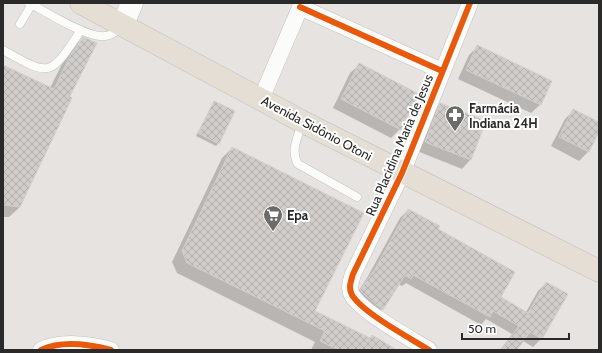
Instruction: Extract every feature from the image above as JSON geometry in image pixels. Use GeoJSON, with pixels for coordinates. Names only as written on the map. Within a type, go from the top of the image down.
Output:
{"type":"FeatureCollection","features":[{"type":"Feature","properties":{"kind":"main road","name":"Avenida Sidônio Otoni"},"geometry":{"type":"LineString","coordinates":[[81,3],[123,24],[303,122],[599,271]]}},
{"type":"Feature","properties":{"kind":"main road"},"geometry":{"type":"LineString","coordinates":[[123,24],[132,3]]}},
{"type":"Feature","properties":{"kind":"street","name":"Rua Placidina Maria de Jesus"},"geometry":{"type":"LineString","coordinates":[[429,350],[361,305],[351,294],[350,284],[353,274],[402,172],[470,3]]}},
{"type":"Feature","properties":{"kind":"street"},"geometry":{"type":"LineString","coordinates":[[261,99],[301,5],[442,72]]}},
{"type":"Feature","properties":{"kind":"street"},"geometry":{"type":"LineString","coordinates":[[41,350],[50,346],[72,344],[111,350]]}},
{"type":"Feature","properties":{"kind":"lane"},"geometry":{"type":"LineString","coordinates":[[20,24],[30,4],[81,30],[99,36],[113,34],[123,24]]}},
{"type":"Feature","properties":{"kind":"lane"},"geometry":{"type":"LineString","coordinates":[[3,50],[37,68],[50,68],[57,63],[81,30]]}},
{"type":"Feature","properties":{"kind":"lane"},"geometry":{"type":"LineString","coordinates":[[303,122],[294,149],[294,158],[298,164],[358,197]]}},
{"type":"Feature","properties":{"kind":"building"},"geometry":{"type":"Polygon","coordinates":[[[83,37],[97,43],[70,96],[72,98],[20,207],[3,205],[3,65],[54,89],[71,54],[83,37]]]}},
{"type":"Feature","properties":{"kind":"building"},"geometry":{"type":"Polygon","coordinates":[[[477,45],[552,81],[541,105],[466,70],[477,45]]]}},
{"type":"Feature","properties":{"kind":"building"},"geometry":{"type":"Polygon","coordinates":[[[359,63],[419,94],[401,130],[341,99],[359,63]]]}},
{"type":"Feature","properties":{"kind":"building"},"geometry":{"type":"Polygon","coordinates":[[[214,101],[235,111],[219,144],[198,133],[214,101]]]}},
{"type":"Feature","properties":{"kind":"building","name":"Farmácia Indiana 24H"},"geometry":{"type":"Polygon","coordinates":[[[440,103],[486,121],[471,160],[425,142],[440,103]]]}},
{"type":"Feature","properties":{"kind":"building"},"geometry":{"type":"Polygon","coordinates":[[[573,109],[599,122],[599,132],[589,152],[559,137],[573,109]]]}},
{"type":"Feature","properties":{"kind":"building","name":"Epa"},"geometry":{"type":"Polygon","coordinates":[[[232,147],[364,213],[315,311],[370,338],[372,335],[397,350],[339,350],[320,341],[325,331],[187,263],[182,251],[232,147]]]}},
{"type":"Feature","properties":{"kind":"building"},"geometry":{"type":"Polygon","coordinates":[[[408,209],[440,226],[438,229],[515,272],[501,297],[528,313],[546,282],[568,294],[542,339],[530,332],[517,350],[501,350],[519,326],[493,311],[490,317],[413,275],[411,279],[405,275],[383,310],[365,295],[360,290],[375,269],[408,209]]]}},
{"type":"Feature","properties":{"kind":"cycle path"},"geometry":{"type":"LineString","coordinates":[[429,350],[366,310],[352,295],[350,284],[353,274],[402,173],[470,3]]}},
{"type":"Feature","properties":{"kind":"cycle path"},"geometry":{"type":"LineString","coordinates":[[300,7],[442,71]]}},
{"type":"Feature","properties":{"kind":"cycle path"},"geometry":{"type":"LineString","coordinates":[[41,350],[66,344],[93,346],[111,350]]}},
{"type":"Feature","properties":{"kind":"place","name":"Farmácia Indiana 24H"},"geometry":{"type":"Point","coordinates":[455,132]}},
{"type":"Feature","properties":{"kind":"place","name":"Epa"},"geometry":{"type":"Point","coordinates":[273,232]}}]}
